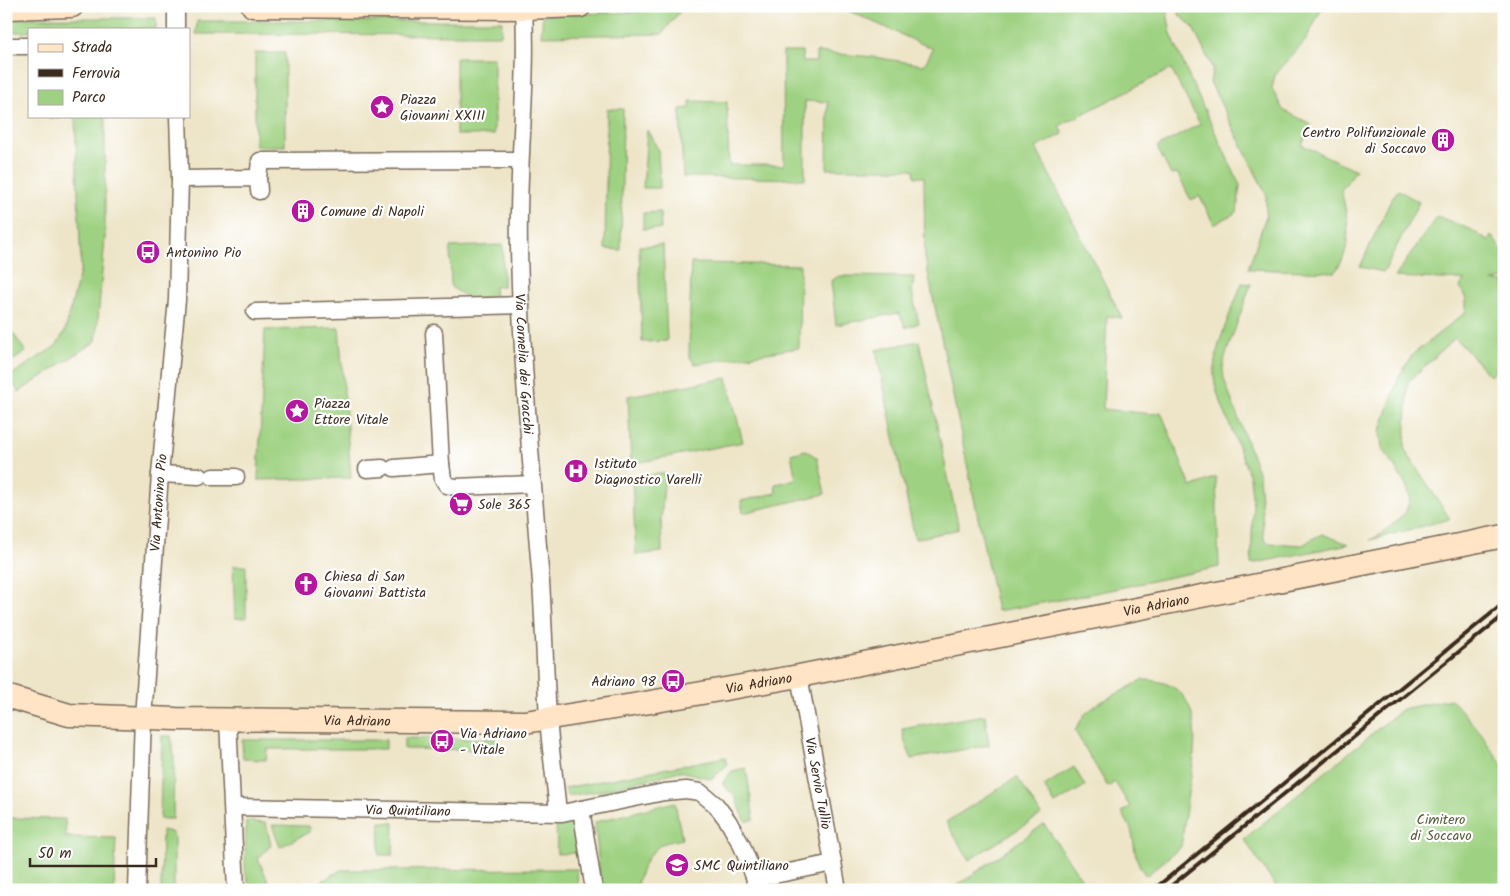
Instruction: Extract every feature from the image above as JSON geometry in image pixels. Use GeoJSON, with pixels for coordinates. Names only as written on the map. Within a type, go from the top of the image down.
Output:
{"type":"FeatureCollection","features":[{"type":"Feature","properties":{"kind":"street"},"geometry":{"type":"LineString","coordinates":[[6,8],[72,6]]}},
{"type":"Feature","properties":{"kind":"street"},"geometry":{"type":"LineString","coordinates":[[176,6],[176,28]]}},
{"type":"Feature","properties":{"kind":"street"},"geometry":{"type":"LineString","coordinates":[[253,6],[580,6]]}},
{"type":"Feature","properties":{"kind":"street","name":"Via Cornelia dei Gracchi"},"geometry":{"type":"LineString","coordinates":[[524,7],[526,44],[520,160],[519,242],[521,305],[532,484],[541,584],[548,718],[558,812]]}},
{"type":"Feature","properties":{"kind":"street"},"geometry":{"type":"LineString","coordinates":[[6,46],[28,46]]}},
{"type":"Feature","properties":{"kind":"street","name":"Via Antonino Pio"},"geometry":{"type":"LineString","coordinates":[[137,890],[142,718],[160,474],[177,300],[180,179],[178,118]]}},
{"type":"Feature","properties":{"kind":"street"},"geometry":{"type":"LineString","coordinates":[[180,179],[258,185],[260,161],[520,160]]}},
{"type":"Feature","properties":{"kind":"street"},"geometry":{"type":"LineString","coordinates":[[255,312],[521,305]]}},
{"type":"Feature","properties":{"kind":"street"},"geometry":{"type":"LineString","coordinates":[[434,333],[441,464],[443,479],[447,486],[532,484]]}},
{"type":"Feature","properties":{"kind":"street"},"geometry":{"type":"LineString","coordinates":[[381,468],[441,464]]}},
{"type":"Feature","properties":{"kind":"street"},"geometry":{"type":"LineString","coordinates":[[160,474],[236,477]]}},
{"type":"Feature","properties":{"kind":"street","name":"Via Adriano"},"geometry":{"type":"LineString","coordinates":[[6,696],[69,715],[228,720],[525,722],[799,676],[1504,536]]}},
{"type":"Feature","properties":{"kind":"street","name":"Via Servio Tullio"},"geometry":{"type":"LineString","coordinates":[[799,676],[838,890]]}},
{"type":"Feature","properties":{"kind":"street"},"geometry":{"type":"LineString","coordinates":[[228,720],[236,890]]}},
{"type":"Feature","properties":{"kind":"street","name":"Via Quintiliano"},"geometry":{"type":"LineString","coordinates":[[233,807],[558,812],[582,809],[664,792],[686,790],[700,792],[716,805],[728,821],[742,846],[754,884],[833,863]]}},
{"type":"Feature","properties":{"kind":"street"},"geometry":{"type":"LineString","coordinates":[[582,809],[594,890]]}},
{"type":"Feature","properties":{"kind":"green space"},"geometry":{"type":"Polygon","coordinates":[[[644,6],[684,6],[662,34],[541,36],[543,15],[639,12],[644,6]]]}},
{"type":"Feature","properties":{"kind":"green space"},"geometry":{"type":"Polygon","coordinates":[[[838,6],[1166,6],[1171,34],[1240,185],[1237,212],[1214,225],[1200,196],[1191,200],[1177,173],[1171,175],[1157,147],[1200,124],[1171,69],[1059,126],[1063,134],[1036,148],[1122,318],[1107,316],[1103,409],[1153,414],[1161,412],[1191,487],[1216,477],[1219,567],[1076,597],[997,611],[925,258],[924,177],[915,177],[914,169],[827,169],[828,102],[805,101],[805,179],[683,177],[680,109],[690,108],[690,101],[727,102],[729,165],[784,165],[783,52],[802,52],[803,62],[816,62],[816,52],[873,57],[924,65],[933,49],[838,6]]]}},
{"type":"Feature","properties":{"kind":"green space"},"geometry":{"type":"Polygon","coordinates":[[[1179,6],[1323,6],[1306,40],[1275,75],[1272,89],[1283,110],[1311,124],[1302,145],[1356,170],[1341,190],[1348,232],[1345,253],[1335,272],[1248,269],[1266,216],[1266,194],[1210,82],[1213,69],[1192,26],[1179,15],[1179,6]]]}},
{"type":"Feature","properties":{"kind":"green space"},"geometry":{"type":"Polygon","coordinates":[[[10,18],[156,18],[156,28],[28,28],[28,32],[10,32],[10,18]]]}},
{"type":"Feature","properties":{"kind":"green space"},"geometry":{"type":"Polygon","coordinates":[[[197,21],[502,21],[501,35],[196,34],[197,21]]]}},
{"type":"Feature","properties":{"kind":"green space"},"geometry":{"type":"Polygon","coordinates":[[[255,53],[285,53],[285,146],[255,146],[255,53]]]}},
{"type":"Feature","properties":{"kind":"green space"},"geometry":{"type":"Polygon","coordinates":[[[456,58],[494,58],[494,135],[456,135],[456,58]]]}},
{"type":"Feature","properties":{"kind":"green space"},"geometry":{"type":"Polygon","coordinates":[[[607,109],[623,109],[621,250],[605,249],[607,109]]]}},
{"type":"Feature","properties":{"kind":"green space"},"geometry":{"type":"Polygon","coordinates":[[[75,118],[105,118],[105,239],[96,341],[19,392],[8,377],[56,346],[65,331],[81,268],[75,118]]]}},
{"type":"Feature","properties":{"kind":"green space"},"geometry":{"type":"Polygon","coordinates":[[[647,130],[658,149],[660,188],[643,188],[647,130]]]}},
{"type":"Feature","properties":{"kind":"green space"},"geometry":{"type":"Polygon","coordinates":[[[1398,190],[1419,202],[1384,272],[1360,267],[1390,202],[1398,190]]]}},
{"type":"Feature","properties":{"kind":"green space"},"geometry":{"type":"Polygon","coordinates":[[[660,212],[661,229],[643,229],[643,213],[660,212]]]}},
{"type":"Feature","properties":{"kind":"green space"},"geometry":{"type":"Polygon","coordinates":[[[1437,216],[1472,230],[1488,241],[1491,235],[1504,253],[1504,279],[1492,281],[1504,282],[1504,363],[1490,376],[1455,338],[1408,382],[1405,450],[1450,519],[1370,540],[1383,533],[1406,512],[1410,498],[1407,487],[1382,447],[1380,433],[1399,376],[1413,354],[1466,312],[1466,299],[1460,287],[1464,280],[1395,277],[1437,216]]]}},
{"type":"Feature","properties":{"kind":"green space"},"geometry":{"type":"Polygon","coordinates":[[[503,245],[503,286],[494,287],[495,299],[471,300],[451,287],[450,247],[503,245]]]}},
{"type":"Feature","properties":{"kind":"green space"},"geometry":{"type":"Polygon","coordinates":[[[663,245],[667,341],[642,342],[639,246],[663,245]]]}},
{"type":"Feature","properties":{"kind":"green space"},"geometry":{"type":"Polygon","coordinates":[[[691,263],[800,265],[799,348],[695,364],[689,356],[691,263]]]}},
{"type":"Feature","properties":{"kind":"green space"},"geometry":{"type":"Polygon","coordinates":[[[839,276],[914,277],[912,292],[919,323],[906,328],[899,313],[836,325],[831,281],[839,276]]]}},
{"type":"Feature","properties":{"kind":"green space"},"geometry":{"type":"Polygon","coordinates":[[[1242,283],[1251,284],[1225,357],[1223,369],[1224,379],[1259,475],[1264,539],[1268,543],[1303,545],[1322,534],[1349,544],[1251,564],[1253,506],[1250,477],[1217,392],[1214,377],[1216,355],[1242,283]]]}},
{"type":"Feature","properties":{"kind":"green space"},"geometry":{"type":"Polygon","coordinates":[[[6,323],[26,352],[6,365],[6,323]]]}},
{"type":"Feature","properties":{"kind":"green space"},"geometry":{"type":"Polygon","coordinates":[[[339,328],[351,478],[258,480],[265,330],[339,328]]]}},
{"type":"Feature","properties":{"kind":"green space"},"geometry":{"type":"Polygon","coordinates":[[[919,341],[959,529],[915,539],[876,350],[919,341]]]}},
{"type":"Feature","properties":{"kind":"green space"},"geometry":{"type":"Polygon","coordinates":[[[727,378],[743,442],[631,464],[628,396],[727,378]]]}},
{"type":"Feature","properties":{"kind":"green space"},"geometry":{"type":"Polygon","coordinates":[[[806,450],[817,458],[825,494],[743,513],[741,501],[776,493],[775,484],[796,480],[791,454],[806,450]]]}},
{"type":"Feature","properties":{"kind":"green space"},"geometry":{"type":"Polygon","coordinates":[[[665,473],[661,519],[662,552],[636,555],[632,477],[665,473]]]}},
{"type":"Feature","properties":{"kind":"green space"},"geometry":{"type":"Polygon","coordinates":[[[233,566],[246,566],[246,618],[235,618],[233,566]]]}},
{"type":"Feature","properties":{"kind":"green space"},"geometry":{"type":"Polygon","coordinates":[[[1143,680],[1164,683],[1179,692],[1188,704],[1193,720],[1195,739],[1181,847],[1146,876],[1137,860],[1131,831],[1122,812],[1130,807],[1115,782],[1108,787],[1075,731],[1084,715],[1099,703],[1143,680]]]}},
{"type":"Feature","properties":{"kind":"green space","name":"Cimitero di Soccavo"},"geometry":{"type":"Polygon","coordinates":[[[1451,699],[1482,734],[1504,766],[1504,890],[1278,890],[1244,839],[1402,709],[1451,699]]]}},
{"type":"Feature","properties":{"kind":"green space"},"geometry":{"type":"Polygon","coordinates":[[[985,715],[989,745],[912,759],[905,743],[902,729],[985,715]]]}},
{"type":"Feature","properties":{"kind":"green space"},"geometry":{"type":"Polygon","coordinates":[[[162,736],[171,736],[174,756],[173,819],[160,819],[162,736]]]}},
{"type":"Feature","properties":{"kind":"green space"},"geometry":{"type":"Polygon","coordinates":[[[404,738],[496,739],[495,750],[404,749],[404,738]]]}},
{"type":"Feature","properties":{"kind":"green space"},"geometry":{"type":"Polygon","coordinates":[[[242,740],[386,740],[386,749],[267,749],[266,760],[243,759],[242,740]]]}},
{"type":"Feature","properties":{"kind":"green space"},"geometry":{"type":"Polygon","coordinates":[[[725,757],[727,765],[712,779],[680,771],[605,790],[567,796],[565,788],[725,757]]]}},
{"type":"Feature","properties":{"kind":"green space"},"geometry":{"type":"Polygon","coordinates":[[[1074,767],[1085,786],[1055,804],[1044,786],[1074,767]]]}},
{"type":"Feature","properties":{"kind":"green space"},"geometry":{"type":"Polygon","coordinates":[[[746,768],[754,819],[746,822],[734,795],[722,784],[732,771],[746,768]]]}},
{"type":"Feature","properties":{"kind":"green space"},"geometry":{"type":"Polygon","coordinates":[[[1017,777],[1041,815],[969,860],[946,822],[1017,777]]]}},
{"type":"Feature","properties":{"kind":"green space"},"geometry":{"type":"Polygon","coordinates":[[[675,802],[682,839],[664,843],[652,853],[641,871],[637,890],[601,890],[595,822],[675,802]]]}},
{"type":"Feature","properties":{"kind":"green space"},"geometry":{"type":"Polygon","coordinates":[[[6,818],[65,819],[66,837],[116,838],[114,890],[6,890],[6,818]]]}},
{"type":"Feature","properties":{"kind":"green space"},"geometry":{"type":"Polygon","coordinates":[[[246,821],[266,823],[271,845],[258,859],[270,885],[268,890],[251,889],[245,871],[246,821]]]}},
{"type":"Feature","properties":{"kind":"green space"},"geometry":{"type":"Polygon","coordinates":[[[380,822],[394,823],[393,855],[379,855],[380,822]]]}},
{"type":"Feature","properties":{"kind":"green space"},"geometry":{"type":"Polygon","coordinates":[[[576,822],[578,853],[557,854],[556,823],[576,822]]]}},
{"type":"Feature","properties":{"kind":"green space"},"geometry":{"type":"Polygon","coordinates":[[[1044,824],[1089,890],[951,890],[1044,824]]]}},
{"type":"Feature","properties":{"kind":"green space"},"geometry":{"type":"Polygon","coordinates":[[[272,825],[309,826],[311,831],[280,847],[272,825]]]}},
{"type":"Feature","properties":{"kind":"green space"},"geometry":{"type":"Polygon","coordinates":[[[162,830],[171,832],[174,836],[174,890],[161,890],[162,830]]]}},
{"type":"Feature","properties":{"kind":"green space"},"geometry":{"type":"Polygon","coordinates":[[[577,869],[578,890],[307,890],[341,870],[577,869]]]}},
{"type":"Feature","properties":{"kind":"railway"},"geometry":{"type":"LineString","coordinates":[[1153,890],[1504,603]]}},
{"type":"Feature","properties":{"kind":"railway"},"geometry":{"type":"LineString","coordinates":[[1166,890],[1504,615]]}},
{"type":"Feature","properties":{"kind":"place","name":"Piazza Giovanni XXIII"},"geometry":{"type":"Point","coordinates":[382,107]}},
{"type":"Feature","properties":{"kind":"place","name":"Centro Polifunzionale di Soccavo"},"geometry":{"type":"Point","coordinates":[1443,140]}},
{"type":"Feature","properties":{"kind":"place","name":"Comune di Napoli"},"geometry":{"type":"Point","coordinates":[303,211]}},
{"type":"Feature","properties":{"kind":"place","name":"Antonino Pio"},"geometry":{"type":"Point","coordinates":[148,252]}},
{"type":"Feature","properties":{"kind":"place","name":"Piazza Ettore Vitale"},"geometry":{"type":"Point","coordinates":[297,411]}},
{"type":"Feature","properties":{"kind":"place","name":"Istituto Diagnostico Varelli"},"geometry":{"type":"Point","coordinates":[576,471]}},
{"type":"Feature","properties":{"kind":"place","name":"Sole 365"},"geometry":{"type":"Point","coordinates":[461,504]}},
{"type":"Feature","properties":{"kind":"place","name":"Chiesa di San Giovanni Battista"},"geometry":{"type":"Point","coordinates":[306,584]}},
{"type":"Feature","properties":{"kind":"place","name":"Adriano 98"},"geometry":{"type":"Point","coordinates":[673,681]}},
{"type":"Feature","properties":{"kind":"place","name":"Via Adriano - Vitale"},"geometry":{"type":"Point","coordinates":[442,741]}},
{"type":"Feature","properties":{"kind":"place","name":"SMC Quintiliano"},"geometry":{"type":"Point","coordinates":[677,865]}}]}
